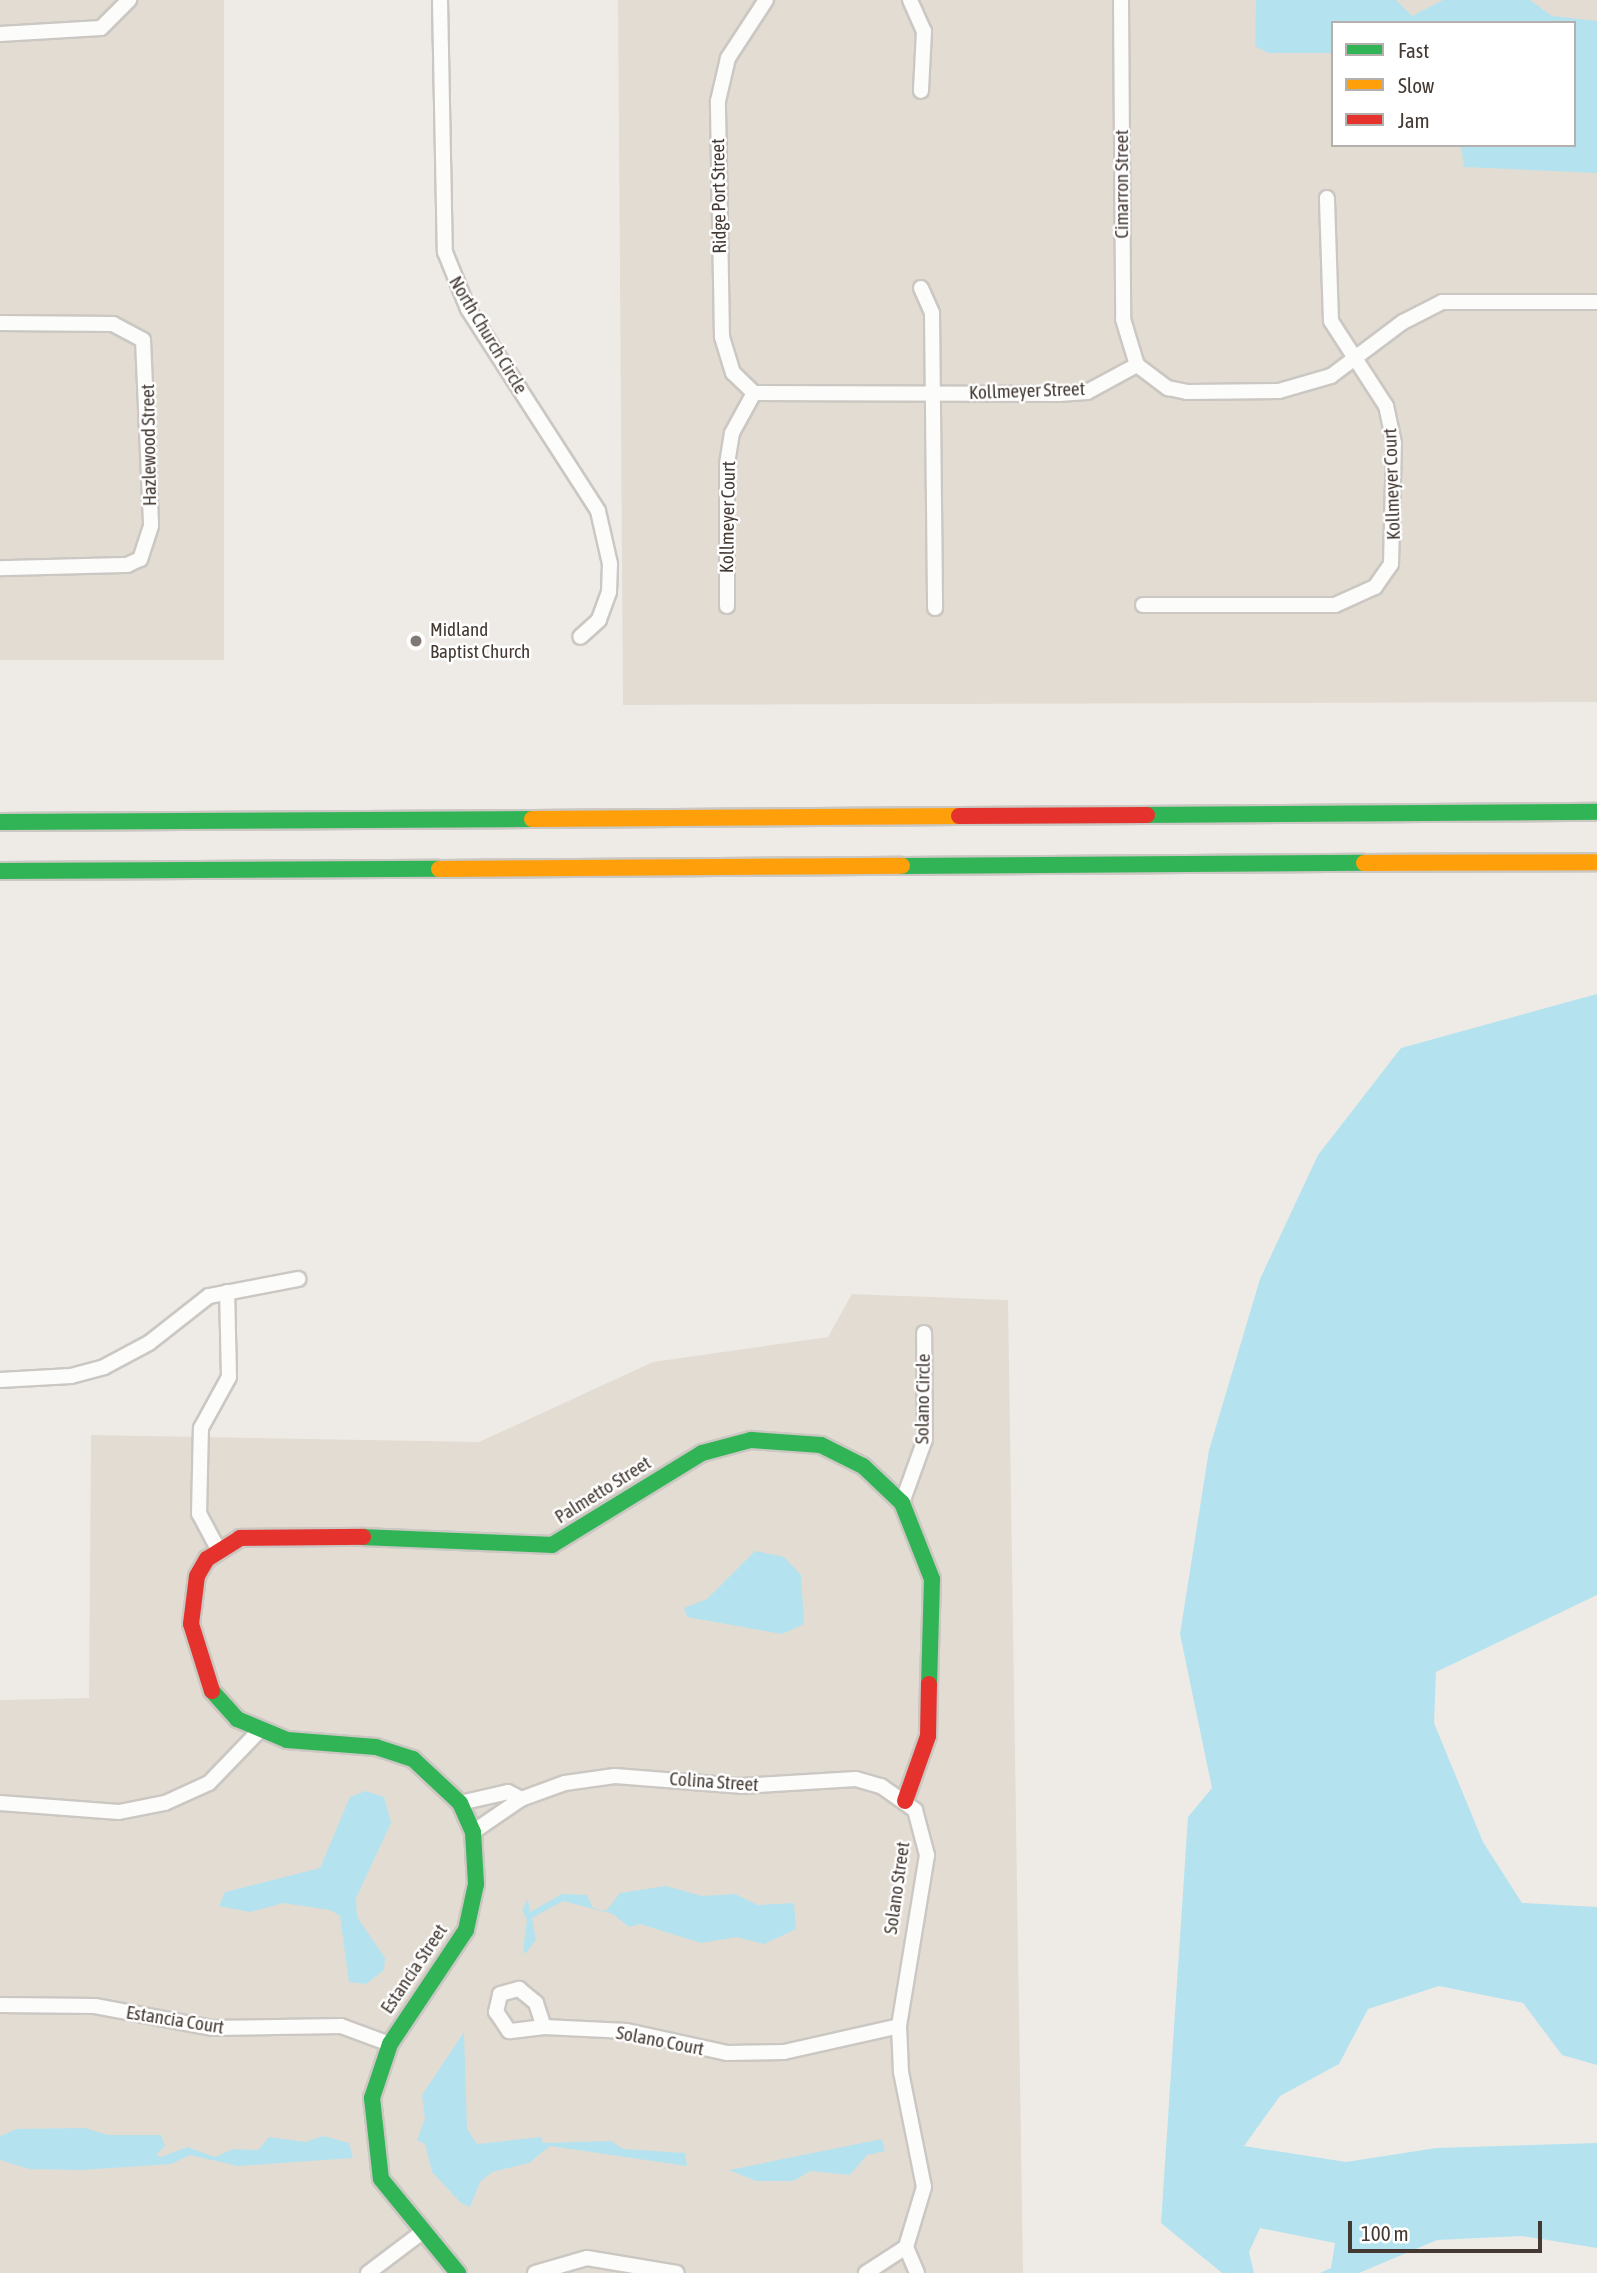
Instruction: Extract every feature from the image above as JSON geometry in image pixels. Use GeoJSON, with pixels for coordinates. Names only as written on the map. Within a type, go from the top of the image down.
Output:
{"type":"FeatureCollection","features":[{"type":"Feature","properties":{"kind":"main road"},"geometry":{"type":"LineString","coordinates":[[0,806],[258,818]]}},
{"type":"Feature","properties":{"kind":"main road"},"geometry":{"type":"LineString","coordinates":[[0,822],[258,818],[1597,812]]}},
{"type":"Feature","properties":{"kind":"main road"},"geometry":{"type":"LineString","coordinates":[[0,871],[1597,862]]}},
{"type":"Feature","properties":{"kind":"main road"},"geometry":{"type":"LineString","coordinates":[[0,887],[200,868]]}},
{"type":"Feature","properties":{"kind":"main road","name":"Palmetto Street"},"geometry":{"type":"LineString","coordinates":[[218,1549],[240,1538],[284,1534],[552,1545],[702,1453],[751,1440],[800,1440],[844,1455],[902,1503]]}},
{"type":"Feature","properties":{"kind":"main road"},"geometry":{"type":"LineString","coordinates":[[902,1503],[932,1579],[928,1736],[905,1801]]}},
{"type":"Feature","properties":{"kind":"main road","name":"Estancia Street"},"geometry":{"type":"LineString","coordinates":[[218,1549],[197,1576],[191,1600],[195,1652],[219,1701],[259,1731],[288,1741],[376,1747],[413,1759],[460,1802],[473,1832],[476,1884],[466,1930],[390,2044],[375,2080],[371,2139],[381,2179],[421,2233],[458,2273]]}},
{"type":"Feature","properties":{"kind":"street"},"geometry":{"type":"LineString","coordinates":[[0,34],[101,28],[129,0]]}},
{"type":"Feature","properties":{"kind":"street","name":"North Church Circle"},"geometry":{"type":"LineString","coordinates":[[440,0],[445,252],[468,309],[598,511],[610,564],[609,592],[599,620],[580,637]]}},
{"type":"Feature","properties":{"kind":"street","name":"Ridge Port Street"},"geometry":{"type":"LineString","coordinates":[[754,393],[733,373],[722,337],[718,102],[728,58],[766,0]]}},
{"type":"Feature","properties":{"kind":"street"},"geometry":{"type":"LineString","coordinates":[[910,0],[924,31],[921,90]]}},
{"type":"Feature","properties":{"kind":"street","name":"Cimarron Street"},"geometry":{"type":"LineString","coordinates":[[1121,0],[1123,319],[1137,365]]}},
{"type":"Feature","properties":{"kind":"street","name":"Kollmeyer Court"},"geometry":{"type":"LineString","coordinates":[[1143,605],[1335,605],[1375,587],[1396,548],[1394,443],[1386,406],[1336,335],[1327,300],[1327,198]]}},
{"type":"Feature","properties":{"kind":"street"},"geometry":{"type":"LineString","coordinates":[[921,288],[932,313],[935,608]]}},
{"type":"Feature","properties":{"kind":"street"},"geometry":{"type":"LineString","coordinates":[[1137,365],[1168,388],[1226,392],[1304,385],[1354,362],[1403,322],[1442,302],[1597,302]]}},
{"type":"Feature","properties":{"kind":"street","name":"Hazlewood Street"},"geometry":{"type":"LineString","coordinates":[[0,323],[113,324],[135,333],[147,352],[151,526],[140,559],[110,568],[0,568]]}},
{"type":"Feature","properties":{"kind":"street","name":"Kollmeyer Street"},"geometry":{"type":"LineString","coordinates":[[754,393],[1087,392],[1137,365]]}},
{"type":"Feature","properties":{"kind":"street","name":"Kollmeyer Court"},"geometry":{"type":"LineString","coordinates":[[727,606],[727,464],[732,433],[754,393]]}},
{"type":"Feature","properties":{"kind":"street"},"geometry":{"type":"LineString","coordinates":[[0,1380],[71,1376],[104,1367],[149,1343],[209,1296],[227,1292],[267,1290],[298,1279]]}},
{"type":"Feature","properties":{"kind":"street"},"geometry":{"type":"LineString","coordinates":[[218,1549],[199,1514],[201,1441],[209,1410],[229,1377],[227,1292]]}},
{"type":"Feature","properties":{"kind":"street","name":"Solano Circle"},"geometry":{"type":"LineString","coordinates":[[902,1503],[926,1439],[924,1333]]}},
{"type":"Feature","properties":{"kind":"street"},"geometry":{"type":"LineString","coordinates":[[0,1803],[119,1812],[165,1803],[219,1776],[259,1731]]}},
{"type":"Feature","properties":{"kind":"street","name":"Colina Street"},"geometry":{"type":"LineString","coordinates":[[473,1832],[521,1799],[565,1783],[615,1776],[741,1786],[856,1779],[905,1801]]}},
{"type":"Feature","properties":{"kind":"street","name":"Colina Street"},"geometry":{"type":"LineString","coordinates":[[460,1802],[508,1792],[521,1799]]}},
{"type":"Feature","properties":{"kind":"street","name":"Solano Street"},"geometry":{"type":"LineString","coordinates":[[905,1801],[921,1822],[926,1855],[899,2026],[901,2072],[925,2187],[906,2247]]}},
{"type":"Feature","properties":{"kind":"street","name":"Estancia Court"},"geometry":{"type":"LineString","coordinates":[[0,2006],[95,2007],[213,2028],[341,2026],[390,2044]]}},
{"type":"Feature","properties":{"kind":"street","name":"Solano Court"},"geometry":{"type":"LineString","coordinates":[[544,2027],[627,2031],[676,2046],[765,2054],[899,2026]]}},
{"type":"Feature","properties":{"kind":"street"},"geometry":{"type":"LineString","coordinates":[[368,2273],[421,2233]]}},
{"type":"Feature","properties":{"kind":"street"},"geometry":{"type":"LineString","coordinates":[[866,2273],[906,2247],[917,2273]]}},
{"type":"Feature","properties":{"kind":"street"},"geometry":{"type":"LineString","coordinates":[[536,2273],[587,2258],[677,2273]]}},
{"type":"Feature","properties":{"kind":"shaded area"},"geometry":{"type":"Polygon","coordinates":[[[0,0],[224,0],[224,660],[0,660],[0,0]]]}},
{"type":"Feature","properties":{"kind":"shaded area"},"geometry":{"type":"Polygon","coordinates":[[[618,0],[1597,0],[1597,702],[623,705],[618,0]]]}},
{"type":"Feature","properties":{"kind":"shaded area"},"geometry":{"type":"Polygon","coordinates":[[[852,1294],[1008,1300],[1023,2273],[0,2273],[0,1700],[89,1698],[91,1435],[479,1442],[653,1362],[828,1337],[852,1294]]]}},
{"type":"Feature","properties":{"kind":"water"},"geometry":{"type":"Polygon","coordinates":[[[1256,0],[1396,0],[1412,16],[1443,0],[1530,0],[1552,16],[1597,21],[1597,173],[1464,167],[1461,147],[1576,147],[1576,21],[1331,21],[1331,53],[1268,53],[1255,46],[1256,0]]]}},
{"type":"Feature","properties":{"kind":"water"},"geometry":{"type":"Polygon","coordinates":[[[1597,994],[1597,1595],[1436,1672],[1434,1723],[1483,1842],[1522,1903],[1597,1907],[1597,2065],[1562,2055],[1523,2003],[1439,1986],[1368,2009],[1339,2064],[1280,2096],[1244,2146],[1346,2162],[1436,2148],[1597,2143],[1597,2248],[1522,2236],[1437,2240],[1359,2273],[1320,2273],[1331,2268],[1335,2243],[1260,2228],[1249,2252],[1254,2273],[1222,2273],[1161,2223],[1188,1817],[1212,1788],[1180,1634],[1209,1450],[1260,1279],[1318,1155],[1401,1048],[1597,994]]]}},
{"type":"Feature","properties":{"kind":"water"},"geometry":{"type":"Polygon","coordinates":[[[755,1551],[784,1557],[801,1575],[804,1624],[782,1634],[687,1617],[684,1608],[707,1599],[755,1551]]]}},
{"type":"Feature","properties":{"kind":"water"},"geometry":{"type":"Polygon","coordinates":[[[366,1791],[384,1797],[391,1823],[356,1898],[357,1917],[385,1958],[384,1970],[366,1984],[349,1982],[340,1916],[330,1910],[283,1903],[250,1912],[219,1906],[225,1892],[320,1868],[350,1797],[366,1791]]]}},
{"type":"Feature","properties":{"kind":"water"},"geometry":{"type":"Polygon","coordinates":[[[666,1886],[702,1896],[735,1894],[758,1905],[794,1903],[796,1929],[764,1944],[737,1937],[701,1943],[640,1924],[629,1927],[613,1914],[563,1901],[532,1918],[536,1940],[525,1954],[523,1950],[527,1920],[522,1910],[528,1899],[530,1912],[562,1894],[587,1895],[593,1908],[606,1911],[620,1893],[666,1886]]]}},
{"type":"Feature","properties":{"kind":"water"},"geometry":{"type":"Polygon","coordinates":[[[464,2032],[467,2129],[477,2144],[541,2137],[543,2143],[611,2141],[623,2149],[685,2153],[687,2166],[550,2146],[529,2163],[492,2172],[480,2182],[470,2207],[461,2203],[432,2172],[425,2144],[417,2140],[425,2119],[422,2095],[464,2032]]]}},
{"type":"Feature","properties":{"kind":"water"},"geometry":{"type":"Polygon","coordinates":[[[85,2128],[108,2135],[161,2135],[165,2146],[156,2155],[161,2157],[187,2147],[215,2157],[233,2149],[258,2150],[269,2137],[305,2142],[323,2136],[349,2143],[353,2158],[238,2166],[190,2155],[171,2164],[81,2170],[29,2169],[0,2160],[0,2136],[17,2129],[85,2128]]]}},
{"type":"Feature","properties":{"kind":"water"},"geometry":{"type":"Polygon","coordinates":[[[882,2139],[885,2151],[867,2155],[850,2175],[811,2171],[793,2181],[756,2181],[729,2170],[882,2139]]]}},
{"type":"Feature","properties":{"kind":"traffic: fast"},"geometry":{"type":"LineString","coordinates":[[1147,815],[1597,812]]}},
{"type":"Feature","properties":{"kind":"traffic: fast"},"geometry":{"type":"LineString","coordinates":[[0,822],[532,819]]}},
{"type":"Feature","properties":{"kind":"traffic: fast"},"geometry":{"type":"LineString","coordinates":[[902,866],[1364,863]]}},
{"type":"Feature","properties":{"kind":"traffic: fast"},"geometry":{"type":"LineString","coordinates":[[0,871],[439,869]]}},
{"type":"Feature","properties":{"kind":"traffic: fast"},"geometry":{"type":"LineString","coordinates":[[363,1537],[552,1545],[702,1453],[751,1440],[821,1445],[863,1466],[902,1503],[932,1579],[929,1684]]}},
{"type":"Feature","properties":{"kind":"traffic: fast"},"geometry":{"type":"LineString","coordinates":[[212,1691],[237,1719],[287,1740],[376,1747],[413,1759],[460,1803],[473,1832],[476,1884],[466,1930],[390,2044],[372,2098],[381,2179],[458,2273]]}},
{"type":"Feature","properties":{"kind":"traffic: slow"},"geometry":{"type":"LineString","coordinates":[[532,819],[959,816]]}},
{"type":"Feature","properties":{"kind":"traffic: slow"},"geometry":{"type":"LineString","coordinates":[[1364,863],[1597,862]]}},
{"type":"Feature","properties":{"kind":"traffic: slow"},"geometry":{"type":"LineString","coordinates":[[439,869],[902,866]]}},
{"type":"Feature","properties":{"kind":"traffic: jam"},"geometry":{"type":"LineString","coordinates":[[959,816],[1147,815]]}},
{"type":"Feature","properties":{"kind":"traffic: jam"},"geometry":{"type":"LineString","coordinates":[[212,1691],[191,1624],[197,1576],[207,1559],[240,1538],[363,1537]]}},
{"type":"Feature","properties":{"kind":"traffic: jam"},"geometry":{"type":"LineString","coordinates":[[905,1801],[928,1736],[929,1684]]}},
{"type":"Feature","properties":{"kind":"place","name":"Midland Baptist Church"},"geometry":{"type":"Point","coordinates":[416,641]}}]}
